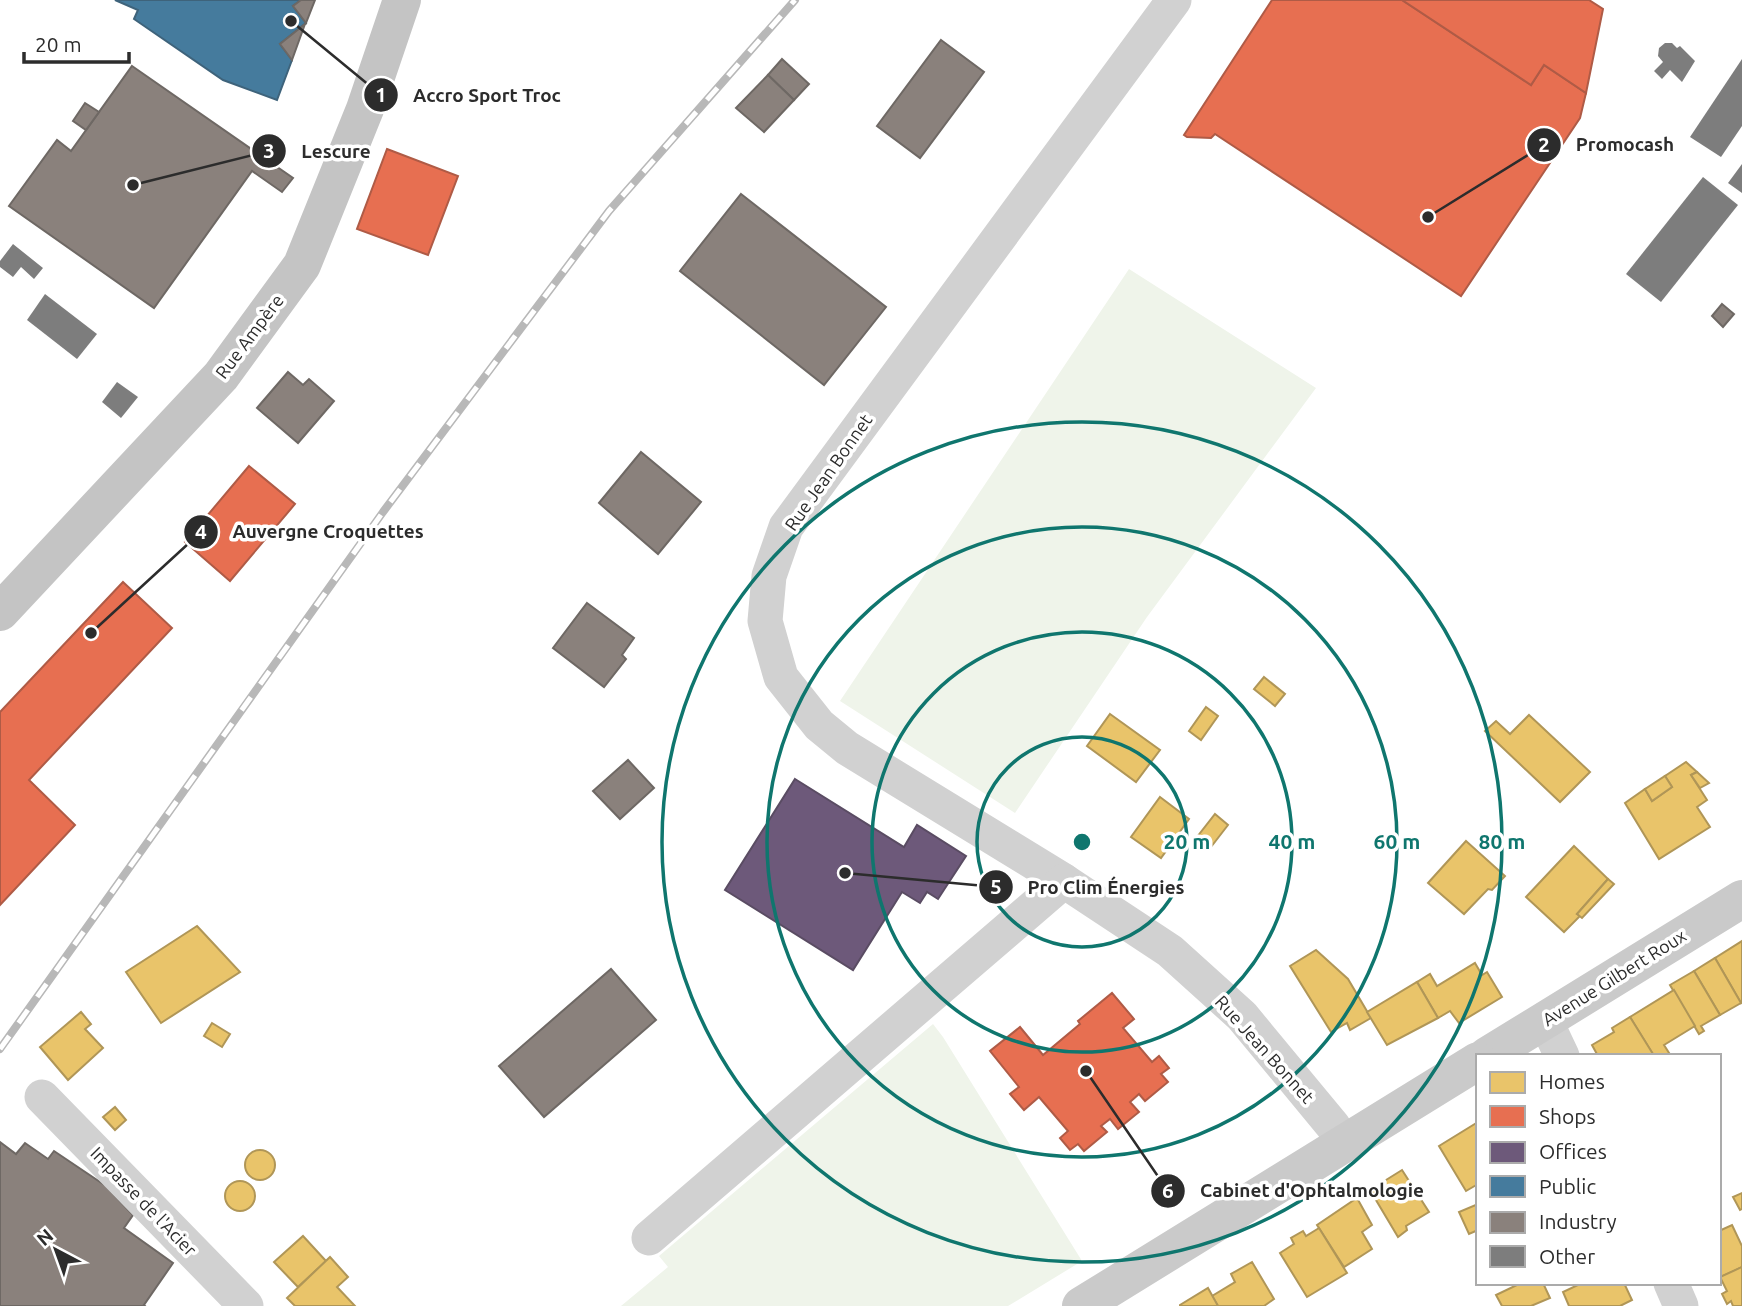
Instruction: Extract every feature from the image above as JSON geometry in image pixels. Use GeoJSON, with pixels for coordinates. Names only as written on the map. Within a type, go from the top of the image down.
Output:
{"type":"FeatureCollection","features":[{"type":"Feature","properties":{"kind":"main road","name":"Rue Ampère"},"geometry":{"type":"LineString","coordinates":[[0,612],[220,376],[302,265],[365,109],[402,0]]}},
{"type":"Feature","properties":{"kind":"main road","name":"Avenue Gilbert Roux"},"geometry":{"type":"LineString","coordinates":[[1490,1054],[1742,899]]}},
{"type":"Feature","properties":{"kind":"main road"},"geometry":{"type":"LineString","coordinates":[[1093,1303],[1476,1063]]}},
{"type":"Feature","properties":{"kind":"street","name":"Rue Jean Bonnet"},"geometry":{"type":"LineString","coordinates":[[1174,0],[786,527],[769,576],[765,621],[781,677],[819,725],[847,748],[1064,881],[1170,951],[1242,1016],[1333,1126],[1344,1144]]}},
{"type":"Feature","properties":{"kind":"street"},"geometry":{"type":"LineString","coordinates":[[649,1238],[1064,881]]}},
{"type":"Feature","properties":{"kind":"street"},"geometry":{"type":"LineString","coordinates":[[1545,1020],[1561,1054]]}},
{"type":"Feature","properties":{"kind":"street","name":"Impasse de l'Acier"},"geometry":{"type":"LineString","coordinates":[[41,1097],[246,1306]]}},
{"type":"Feature","properties":{"kind":"street"},"geometry":{"type":"LineString","coordinates":[[1672,1285],[1681,1306]]}},
{"type":"Feature","properties":{"kind":"shaded area"},"geometry":{"type":"Polygon","coordinates":[[[1129,269],[1316,388],[1147,617],[1015,813],[840,701],[1129,269]]]}},
{"type":"Feature","properties":{"kind":"shaded area"},"geometry":{"type":"Polygon","coordinates":[[[933,1024],[1082,1261],[1008,1306],[621,1306],[668,1267],[659,1256],[933,1024]]]}},
{"type":"Feature","properties":{"kind":"building: Homes"},"geometry":{"type":"Polygon","coordinates":[[[1264,677],[1285,694],[1275,706],[1254,689],[1264,677]]]}},
{"type":"Feature","properties":{"kind":"building: Homes"},"geometry":{"type":"Polygon","coordinates":[[[1206,707],[1218,716],[1201,740],[1189,731],[1206,707]]]}},
{"type":"Feature","properties":{"kind":"building: Homes"},"geometry":{"type":"Polygon","coordinates":[[[1110,714],[1160,750],[1136,782],[1087,746],[1110,714]]]}},
{"type":"Feature","properties":{"kind":"building: Homes"},"geometry":{"type":"Polygon","coordinates":[[[1529,715],[1590,772],[1560,802],[1485,731],[1496,721],[1510,734],[1529,715]]]}},
{"type":"Feature","properties":{"kind":"building: Homes"},"geometry":{"type":"Polygon","coordinates":[[[1686,762],[1697,772],[1691,775],[1707,800],[1697,807],[1710,827],[1659,859],[1625,803],[1645,789],[1652,801],[1672,787],[1665,776],[1686,762]]]}},
{"type":"Feature","properties":{"kind":"building: Homes"},"geometry":{"type":"Polygon","coordinates":[[[1697,772],[1709,783],[1700,788],[1691,775],[1697,772]]]}},
{"type":"Feature","properties":{"kind":"building: Homes"},"geometry":{"type":"Polygon","coordinates":[[[1665,776],[1672,787],[1652,801],[1645,789],[1665,776]]]}},
{"type":"Feature","properties":{"kind":"building: Homes"},"geometry":{"type":"Polygon","coordinates":[[[1160,797],[1189,819],[1161,858],[1131,837],[1160,797]]]}},
{"type":"Feature","properties":{"kind":"building: Homes"},"geometry":{"type":"Polygon","coordinates":[[[1215,814],[1228,825],[1211,847],[1197,837],[1215,814]]]}},
{"type":"Feature","properties":{"kind":"building: Homes"},"geometry":{"type":"Polygon","coordinates":[[[1466,841],[1505,876],[1464,914],[1428,883],[1466,841]]]}},
{"type":"Feature","properties":{"kind":"building: Homes"},"geometry":{"type":"Polygon","coordinates":[[[1574,846],[1608,879],[1564,932],[1526,897],[1574,846]]]}},
{"type":"Feature","properties":{"kind":"building: Homes"},"geometry":{"type":"Polygon","coordinates":[[[1608,879],[1614,884],[1582,918],[1577,914],[1608,879]]]}},
{"type":"Feature","properties":{"kind":"building: Homes"},"geometry":{"type":"Polygon","coordinates":[[[197,926],[240,972],[161,1023],[126,972],[197,926]]]}},
{"type":"Feature","properties":{"kind":"building: Homes"},"geometry":{"type":"Polygon","coordinates":[[[1742,941],[1742,1002],[1741,1003],[1715,958],[1742,941]]]}},
{"type":"Feature","properties":{"kind":"building: Homes"},"geometry":{"type":"Polygon","coordinates":[[[1316,950],[1348,979],[1371,1018],[1350,1030],[1347,1023],[1331,1032],[1290,966],[1316,950]]]}},
{"type":"Feature","properties":{"kind":"building: Homes"},"geometry":{"type":"Polygon","coordinates":[[[1715,958],[1741,1003],[1720,1015],[1694,971],[1715,958]]]}},
{"type":"Feature","properties":{"kind":"building: Homes"},"geometry":{"type":"Polygon","coordinates":[[[1475,963],[1482,975],[1487,972],[1502,997],[1459,1023],[1450,1011],[1438,1018],[1417,982],[1430,974],[1437,986],[1475,963]]]}},
{"type":"Feature","properties":{"kind":"building: Homes"},"geometry":{"type":"Polygon","coordinates":[[[1694,971],[1720,1015],[1701,1026],[1704,1031],[1699,1034],[1670,985],[1694,971]]]}},
{"type":"Feature","properties":{"kind":"building: Homes"},"geometry":{"type":"Polygon","coordinates":[[[1417,982],[1438,1018],[1387,1045],[1367,1012],[1417,982]]]}},
{"type":"Feature","properties":{"kind":"building: Homes"},"geometry":{"type":"Polygon","coordinates":[[[1674,990],[1695,1026],[1664,1045],[1670,1054],[1653,1054],[1630,1017],[1674,990]]]}},
{"type":"Feature","properties":{"kind":"building: Homes"},"geometry":{"type":"Polygon","coordinates":[[[81,1012],[91,1024],[85,1029],[103,1048],[68,1080],[40,1047],[81,1012]]]}},
{"type":"Feature","properties":{"kind":"building: Homes"},"geometry":{"type":"Polygon","coordinates":[[[1630,1017],[1653,1054],[1597,1054],[1592,1045],[1614,1032],[1612,1028],[1630,1017]]]}},
{"type":"Feature","properties":{"kind":"building: Homes"},"geometry":{"type":"Polygon","coordinates":[[[212,1023],[230,1034],[222,1047],[204,1036],[212,1023]]]}},
{"type":"Feature","properties":{"kind":"building: Homes"},"geometry":{"type":"Polygon","coordinates":[[[115,1107],[126,1120],[115,1130],[103,1117],[115,1107]]]}},
{"type":"Feature","properties":{"kind":"building: Homes"},"geometry":{"type":"Polygon","coordinates":[[[1476,1123],[1476,1185],[1466,1191],[1439,1146],[1476,1123]]]}},
{"type":"Feature","properties":{"kind":"building: Homes"},"geometry":{"type":"Polygon","coordinates":[[[260,1150],[271,1154],[275,1165],[271,1176],[260,1180],[249,1176],[245,1165],[249,1154],[260,1150]]]}},
{"type":"Feature","properties":{"kind":"building: Homes"},"geometry":{"type":"Polygon","coordinates":[[[1402,1170],[1429,1212],[1406,1226],[1407,1230],[1398,1237],[1370,1190],[1402,1170]]]}},
{"type":"Feature","properties":{"kind":"building: Homes"},"geometry":{"type":"Polygon","coordinates":[[[240,1181],[251,1185],[255,1196],[251,1207],[240,1211],[229,1207],[225,1196],[229,1185],[240,1181]]]}},
{"type":"Feature","properties":{"kind":"building: Homes"},"geometry":{"type":"Polygon","coordinates":[[[1742,1193],[1742,1209],[1740,1210],[1733,1197],[1742,1193]]]}},
{"type":"Feature","properties":{"kind":"building: Homes"},"geometry":{"type":"Polygon","coordinates":[[[1357,1198],[1372,1225],[1362,1232],[1372,1249],[1344,1267],[1317,1225],[1357,1198]]]}},
{"type":"Feature","properties":{"kind":"building: Homes"},"geometry":{"type":"Polygon","coordinates":[[[1476,1205],[1476,1231],[1469,1234],[1459,1212],[1476,1205]]]}},
{"type":"Feature","properties":{"kind":"building: Homes"},"geometry":{"type":"Polygon","coordinates":[[[1732,1225],[1742,1246],[1742,1267],[1721,1277],[1721,1230],[1732,1225]]]}},
{"type":"Feature","properties":{"kind":"building: Homes"},"geometry":{"type":"Polygon","coordinates":[[[1319,1228],[1347,1273],[1307,1297],[1280,1253],[1294,1244],[1291,1238],[1303,1231],[1306,1236],[1319,1228]]]}},
{"type":"Feature","properties":{"kind":"building: Homes"},"geometry":{"type":"Polygon","coordinates":[[[303,1236],[326,1261],[298,1287],[274,1262],[303,1236]]]}},
{"type":"Feature","properties":{"kind":"building: Homes"},"geometry":{"type":"Polygon","coordinates":[[[330,1257],[348,1277],[337,1287],[355,1306],[295,1306],[287,1298],[330,1257]]]}},
{"type":"Feature","properties":{"kind":"building: Homes"},"geometry":{"type":"Polygon","coordinates":[[[1252,1262],[1274,1299],[1264,1306],[1218,1306],[1212,1296],[1235,1282],[1231,1274],[1252,1262]]]}},
{"type":"Feature","properties":{"kind":"building: Homes"},"geometry":{"type":"Polygon","coordinates":[[[1742,1267],[1742,1306],[1733,1306],[1731,1301],[1727,1304],[1722,1294],[1727,1291],[1721,1277],[1742,1267]]]}},
{"type":"Feature","properties":{"kind":"building: Homes"},"geometry":{"type":"Polygon","coordinates":[[[1517,1285],[1544,1285],[1550,1298],[1531,1306],[1502,1306],[1496,1295],[1517,1285]]]}},
{"type":"Feature","properties":{"kind":"building: Homes"},"geometry":{"type":"Polygon","coordinates":[[[1578,1285],[1625,1285],[1632,1300],[1620,1306],[1569,1306],[1563,1292],[1578,1285]]]}},
{"type":"Feature","properties":{"kind":"building: Homes"},"geometry":{"type":"Polygon","coordinates":[[[1208,1288],[1218,1306],[1180,1306],[1180,1305],[1208,1288]]]}},
{"type":"Feature","properties":{"kind":"building: Shops"},"geometry":{"type":"Polygon","coordinates":[[[1272,0],[1402,0],[1531,85],[1544,65],[1586,93],[1580,118],[1461,296],[1215,134],[1211,138],[1184,135],[1272,0]]]}},
{"type":"Feature","properties":{"kind":"building: Shops"},"geometry":{"type":"Polygon","coordinates":[[[1402,0],[1589,0],[1603,9],[1586,93],[1544,65],[1531,85],[1402,0]]]}},
{"type":"Feature","properties":{"kind":"building: Shops"},"geometry":{"type":"Polygon","coordinates":[[[387,149],[458,176],[428,255],[357,229],[387,149]]]}},
{"type":"Feature","properties":{"kind":"building: Shops"},"geometry":{"type":"Polygon","coordinates":[[[249,466],[295,504],[230,581],[185,542],[249,466]]]}},
{"type":"Feature","properties":{"kind":"building: Shops"},"geometry":{"type":"Polygon","coordinates":[[[123,582],[172,628],[29,780],[75,825],[0,905],[0,712],[123,582]]]}},
{"type":"Feature","properties":{"kind":"building: Shops"},"geometry":{"type":"Polygon","coordinates":[[[1112,993],[1134,1019],[1123,1028],[1152,1062],[1159,1056],[1169,1068],[1161,1074],[1168,1082],[1145,1101],[1139,1094],[1130,1102],[1139,1112],[1118,1129],[1110,1119],[1101,1126],[1107,1132],[1084,1151],[1078,1144],[1070,1150],[1060,1138],[1068,1131],[1039,1097],[1024,1110],[1010,1094],[1019,1087],[990,1051],[1020,1027],[1043,1055],[1112,993]]]}},
{"type":"Feature","properties":{"kind":"building: Offices"},"geometry":{"type":"Polygon","coordinates":[[[795,779],[904,847],[917,825],[966,856],[938,899],[927,892],[920,903],[902,892],[853,970],[725,890],[795,779]]]}},
{"type":"Feature","properties":{"kind":"building: Public"},"geometry":{"type":"Polygon","coordinates":[[[115,0],[301,0],[293,6],[306,23],[280,44],[292,60],[277,100],[223,80],[134,19],[138,10],[115,0]]]}},
{"type":"Feature","properties":{"kind":"building: Industry"},"geometry":{"type":"Polygon","coordinates":[[[301,0],[315,0],[306,23],[293,6],[301,0]]]}},
{"type":"Feature","properties":{"kind":"building: Industry"},"geometry":{"type":"Polygon","coordinates":[[[305,24],[292,60],[280,44],[305,24]]]}},
{"type":"Feature","properties":{"kind":"building: Industry"},"geometry":{"type":"Polygon","coordinates":[[[941,40],[984,72],[920,158],[877,126],[941,40]]]}},
{"type":"Feature","properties":{"kind":"building: Industry"},"geometry":{"type":"Polygon","coordinates":[[[782,59],[809,84],[794,100],[768,75],[782,59]]]}},
{"type":"Feature","properties":{"kind":"building: Industry"},"geometry":{"type":"Polygon","coordinates":[[[132,66],[293,178],[282,192],[252,171],[154,308],[9,206],[57,140],[71,151],[132,66]]]}},
{"type":"Feature","properties":{"kind":"building: Industry"},"geometry":{"type":"Polygon","coordinates":[[[768,75],[794,100],[764,132],[736,108],[768,75]]]}},
{"type":"Feature","properties":{"kind":"building: Industry"},"geometry":{"type":"Polygon","coordinates":[[[85,103],[99,112],[86,130],[73,121],[85,103]]]}},
{"type":"Feature","properties":{"kind":"building: Industry"},"geometry":{"type":"Polygon","coordinates":[[[741,194],[886,307],[824,385],[680,271],[741,194]]]}},
{"type":"Feature","properties":{"kind":"building: Industry"},"geometry":{"type":"Polygon","coordinates":[[[1722,304],[1734,314],[1723,327],[1712,316],[1722,304]]]}},
{"type":"Feature","properties":{"kind":"building: Industry"},"geometry":{"type":"Polygon","coordinates":[[[288,372],[303,385],[309,379],[334,401],[298,443],[257,408],[288,372]]]}},
{"type":"Feature","properties":{"kind":"building: Industry"},"geometry":{"type":"Polygon","coordinates":[[[641,452],[701,502],[658,554],[599,503],[641,452]]]}},
{"type":"Feature","properties":{"kind":"building: Industry"},"geometry":{"type":"Polygon","coordinates":[[[587,603],[634,638],[622,655],[626,659],[604,687],[553,648],[587,603]]]}},
{"type":"Feature","properties":{"kind":"building: Industry"},"geometry":{"type":"Polygon","coordinates":[[[628,760],[654,788],[620,819],[593,791],[628,760]]]}},
{"type":"Feature","properties":{"kind":"building: Industry"},"geometry":{"type":"Polygon","coordinates":[[[611,969],[656,1020],[544,1117],[499,1066],[611,969]]]}},
{"type":"Feature","properties":{"kind":"building: Industry"},"geometry":{"type":"Polygon","coordinates":[[[0,1142],[16,1154],[25,1143],[48,1159],[54,1151],[106,1186],[133,1215],[124,1228],[173,1263],[145,1306],[0,1306],[0,1142]]]}},
{"type":"Feature","properties":{"kind":"building: Other"},"geometry":{"type":"Polygon","coordinates":[[[1665,43],[1672,43],[1677,48],[1680,46],[1695,61],[1682,82],[1670,70],[1662,79],[1654,71],[1663,62],[1658,56],[1659,48],[1665,43]]]}},
{"type":"Feature","properties":{"kind":"building: Other"},"geometry":{"type":"Polygon","coordinates":[[[1742,59],[1742,126],[1721,157],[1690,137],[1742,59]]]}},
{"type":"Feature","properties":{"kind":"building: Other"},"geometry":{"type":"Polygon","coordinates":[[[1742,164],[1742,193],[1728,183],[1742,164]]]}},
{"type":"Feature","properties":{"kind":"building: Other"},"geometry":{"type":"Polygon","coordinates":[[[1703,177],[1738,205],[1661,302],[1626,274],[1703,177]]]}},
{"type":"Feature","properties":{"kind":"building: Other"},"geometry":{"type":"Polygon","coordinates":[[[13,244],[43,268],[34,279],[21,267],[13,277],[0,267],[0,261],[13,244]]]}},
{"type":"Feature","properties":{"kind":"building: Other"},"geometry":{"type":"Polygon","coordinates":[[[45,294],[97,334],[77,359],[27,320],[45,294]]]}},
{"type":"Feature","properties":{"kind":"building: Other"},"geometry":{"type":"Polygon","coordinates":[[[117,382],[138,397],[121,418],[102,402],[117,382]]]}},
{"type":"Feature","properties":{"kind":"railway"},"geometry":{"type":"LineString","coordinates":[[0,1049],[383,512],[609,211],[795,0]]}},
{"type":"Feature","properties":{"kind":"place","name":"Accro Sport Troc"},"geometry":{"type":"Point","coordinates":[291,21]}},
{"type":"Feature","properties":{"kind":"place","name":"Lescure"},"geometry":{"type":"Point","coordinates":[133,185]}},
{"type":"Feature","properties":{"kind":"place","name":"Promocash"},"geometry":{"type":"Point","coordinates":[1428,217]}},
{"type":"Feature","properties":{"kind":"place","name":"Auvergne Croquettes"},"geometry":{"type":"Point","coordinates":[91,633]}},
{"type":"Feature","properties":{"kind":"place","name":"Pro Clim Énergies"},"geometry":{"type":"Point","coordinates":[845,873]}},
{"type":"Feature","properties":{"kind":"place","name":"Cabinet d'Ophtalmologie"},"geometry":{"type":"Point","coordinates":[1086,1071]}}]}
